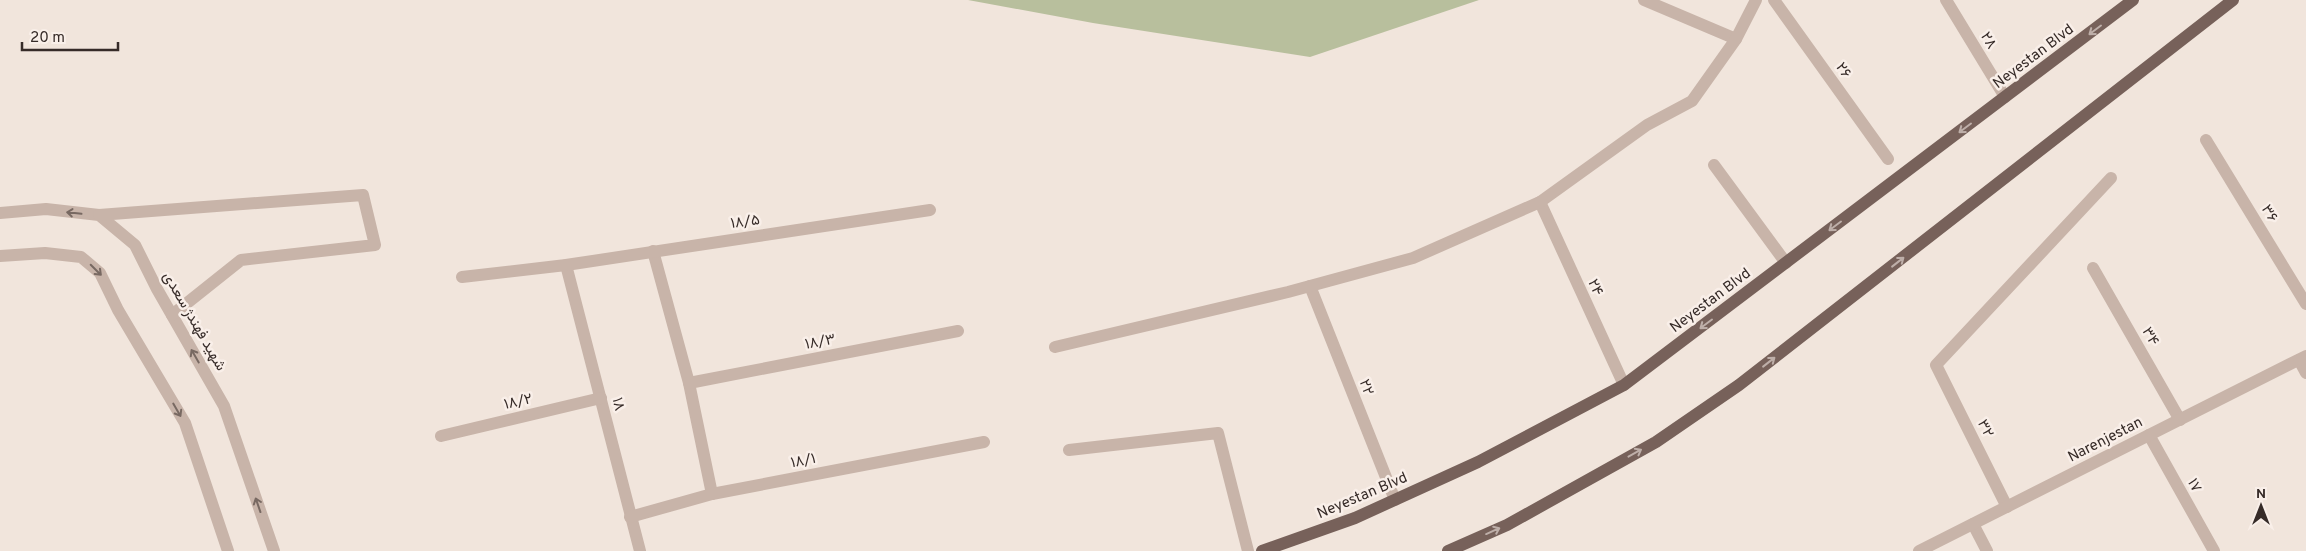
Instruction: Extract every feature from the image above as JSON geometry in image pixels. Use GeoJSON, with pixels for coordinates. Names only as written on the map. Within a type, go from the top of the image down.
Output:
{"type":"FeatureCollection","features":[{"type":"Feature","properties":{"kind":"main road","name":"Neyestan Blvd"},"geometry":{"type":"LineString","coordinates":[[1262,551],[1355,518],[1478,462],[1624,385],[2133,0]]}},
{"type":"Feature","properties":{"kind":"main road"},"geometry":{"type":"LineString","coordinates":[[1448,551],[1507,525],[1656,442],[1739,385],[2233,0]]}},
{"type":"Feature","properties":{"kind":"street"},"geometry":{"type":"LineString","coordinates":[[1644,0],[1736,39]]}},
{"type":"Feature","properties":{"kind":"street"},"geometry":{"type":"LineString","coordinates":[[1055,347],[1310,286],[1413,258],[1540,202],[1647,125],[1692,100],[1736,39],[1756,0]]}},
{"type":"Feature","properties":{"kind":"street","name":"۲۶"},"geometry":{"type":"LineString","coordinates":[[1774,0],[1888,159]]}},
{"type":"Feature","properties":{"kind":"street","name":"۲۸"},"geometry":{"type":"LineString","coordinates":[[1946,0],[2005,97]]}},
{"type":"Feature","properties":{"kind":"street","name":"۳۶"},"geometry":{"type":"LineString","coordinates":[[2206,140],[2306,304]]}},
{"type":"Feature","properties":{"kind":"street"},"geometry":{"type":"LineString","coordinates":[[1714,165],[1786,263]]}},
{"type":"Feature","properties":{"kind":"street","name":"۳۲"},"geometry":{"type":"LineString","coordinates":[[2007,506],[1936,365],[2111,178]]}},
{"type":"Feature","properties":{"kind":"street"},"geometry":{"type":"LineString","coordinates":[[0,213],[46,209],[99,215],[363,196],[375,245],[241,260],[172,315]]}},
{"type":"Feature","properties":{"kind":"street","name":"۲۴"},"geometry":{"type":"LineString","coordinates":[[1540,202],[1624,385]]}},
{"type":"Feature","properties":{"kind":"street","name":"۱۸/۵"},"geometry":{"type":"LineString","coordinates":[[462,277],[566,265],[930,210]]}},
{"type":"Feature","properties":{"kind":"street","name":"شهید فهندژ سعدی"},"geometry":{"type":"LineString","coordinates":[[99,215],[135,245],[224,406],[274,551]]}},
{"type":"Feature","properties":{"kind":"street"},"geometry":{"type":"LineString","coordinates":[[653,251],[689,383],[712,494]]}},
{"type":"Feature","properties":{"kind":"street"},"geometry":{"type":"LineString","coordinates":[[0,256],[45,253],[81,257],[100,273],[118,310],[185,423],[228,551]]}},
{"type":"Feature","properties":{"kind":"street","name":"۱۸"},"geometry":{"type":"LineString","coordinates":[[566,265],[640,551]]}},
{"type":"Feature","properties":{"kind":"street","name":"۳۴"},"geometry":{"type":"LineString","coordinates":[[2093,268],[2180,420]]}},
{"type":"Feature","properties":{"kind":"street","name":"۲۲"},"geometry":{"type":"LineString","coordinates":[[1310,286],[1394,500]]}},
{"type":"Feature","properties":{"kind":"street","name":"۱۸/۳"},"geometry":{"type":"LineString","coordinates":[[689,383],[958,331]]}},
{"type":"Feature","properties":{"kind":"street"},"geometry":{"type":"LineString","coordinates":[[2302,358],[2306,373]]}},
{"type":"Feature","properties":{"kind":"street","name":"Narenjestan"},"geometry":{"type":"LineString","coordinates":[[1919,551],[2302,358]]}},
{"type":"Feature","properties":{"kind":"street","name":"۱۸/۲"},"geometry":{"type":"LineString","coordinates":[[441,436],[601,398]]}},
{"type":"Feature","properties":{"kind":"street"},"geometry":{"type":"LineString","coordinates":[[1069,450],[1218,432],[1248,551]]}},
{"type":"Feature","properties":{"kind":"street","name":"۱۷"},"geometry":{"type":"LineString","coordinates":[[2149,435],[2214,551]]}},
{"type":"Feature","properties":{"kind":"street","name":"۱۸/۱"},"geometry":{"type":"LineString","coordinates":[[630,517],[712,494],[984,442]]}},
{"type":"Feature","properties":{"kind":"street"},"geometry":{"type":"LineString","coordinates":[[1973,524],[1987,551]]}},
{"type":"Feature","properties":{"kind":"green space"},"geometry":{"type":"Polygon","coordinates":[[[968,0],[1479,0],[1310,57],[1093,23],[968,0]]]}}]}
